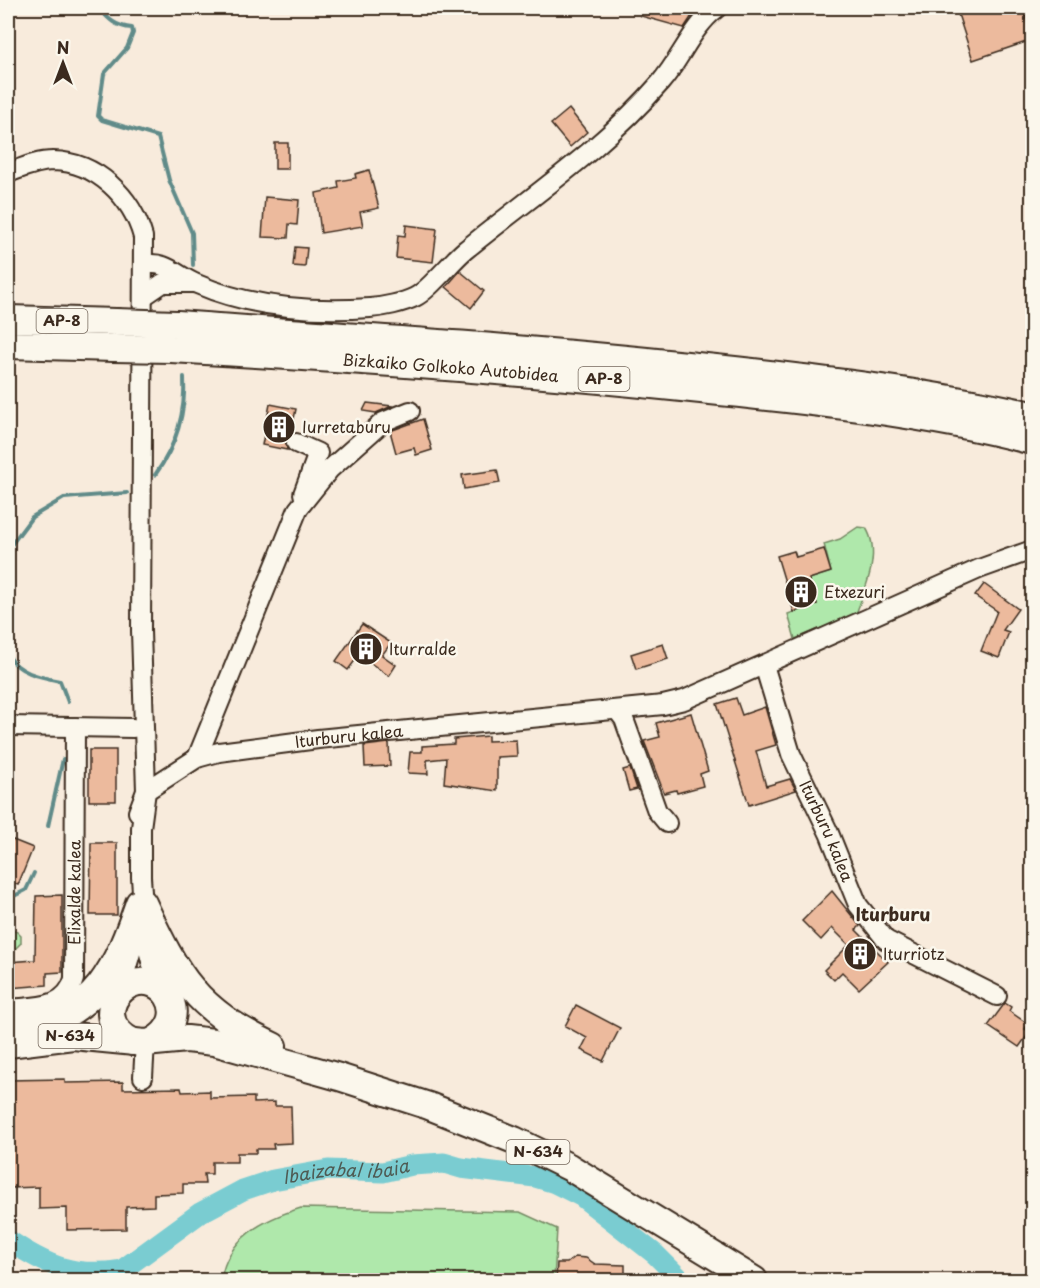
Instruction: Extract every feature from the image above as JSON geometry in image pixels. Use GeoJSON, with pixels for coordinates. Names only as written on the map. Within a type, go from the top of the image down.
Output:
{"type":"FeatureCollection","features":[{"type":"Feature","properties":{"kind":"highway","name":"Bizkaiko Golkoko Autobidea"},"geometry":{"type":"LineString","coordinates":[[8,319],[176,324],[589,355],[780,374],[962,400],[1032,415]]}},
{"type":"Feature","properties":{"kind":"highway","name":"Bizkaiko Golkoko Autobidea"},"geometry":{"type":"LineString","coordinates":[[8,345],[171,349],[604,379],[741,394],[962,425],[1032,441]]}},
{"type":"Feature","properties":{"kind":"highway"},"geometry":{"type":"LineString","coordinates":[[8,1027],[53,1021],[85,1003],[114,965],[141,903]]}},
{"type":"Feature","properties":{"kind":"highway"},"geometry":{"type":"LineString","coordinates":[[141,903],[165,953],[182,980],[197,997],[222,1018],[247,1034],[282,1050],[303,1066]]}},
{"type":"Feature","properties":{"kind":"highway","name":"N-634"},"geometry":{"type":"LineString","coordinates":[[8,1034],[68,1025],[129,985],[150,983],[217,1032],[303,1066]]}},
{"type":"Feature","properties":{"kind":"highway","name":"N-634"},"geometry":{"type":"LineString","coordinates":[[118,994],[111,1014],[113,1023],[118,1031],[143,1042]]}},
{"type":"Feature","properties":{"kind":"highway"},"geometry":{"type":"LineString","coordinates":[[143,1042],[168,1030],[173,1010],[169,998]]}},
{"type":"Feature","properties":{"kind":"highway","name":"N-634"},"geometry":{"type":"LineString","coordinates":[[8,1044],[74,1036],[143,1042],[187,1039],[214,1042],[303,1066],[429,1106],[514,1140],[568,1167],[754,1281]]}},
{"type":"Feature","properties":{"kind":"street"},"geometry":{"type":"LineString","coordinates":[[144,267],[155,263],[173,275],[195,284],[264,305],[300,309],[373,308],[416,297],[455,259],[576,163],[621,123],[661,82],[706,16],[717,8]]}},
{"type":"Feature","properties":{"kind":"street"},"geometry":{"type":"LineString","coordinates":[[8,173],[35,163],[54,161],[75,165],[94,173],[115,187],[128,202],[173,275]]}},
{"type":"Feature","properties":{"kind":"street"},"geometry":{"type":"LineString","coordinates":[[139,221],[143,237],[144,267],[141,631],[146,782],[139,820]]}},
{"type":"Feature","properties":{"kind":"street"},"geometry":{"type":"LineString","coordinates":[[144,296],[173,275]]}},
{"type":"Feature","properties":{"kind":"street"},"geometry":{"type":"LineString","coordinates":[[298,509],[330,469],[383,422],[410,411]]}},
{"type":"Feature","properties":{"kind":"street"},"geometry":{"type":"LineString","coordinates":[[197,758],[298,509],[318,453],[296,443]]}},
{"type":"Feature","properties":{"kind":"street","name":"Iturburu kalea"},"geometry":{"type":"LineString","coordinates":[[146,782],[197,758],[219,752],[318,739],[663,705],[684,700],[979,569],[1032,550]]}},
{"type":"Feature","properties":{"kind":"street"},"geometry":{"type":"LineString","coordinates":[[118,994],[136,941],[141,903],[133,728],[141,631]]}},
{"type":"Feature","properties":{"kind":"street","name":"Iturburu kalea"},"geometry":{"type":"LineString","coordinates":[[764,665],[791,754],[829,833],[858,905],[886,940],[997,996]]}},
{"type":"Feature","properties":{"kind":"street"},"geometry":{"type":"LineString","coordinates":[[133,728],[139,716],[140,682],[143,669]]}},
{"type":"Feature","properties":{"kind":"street"},"geometry":{"type":"LineString","coordinates":[[617,710],[624,719],[657,811],[667,823]]}},
{"type":"Feature","properties":{"kind":"street"},"geometry":{"type":"LineString","coordinates":[[8,726],[133,728]]}},
{"type":"Feature","properties":{"kind":"street","name":"Elixalde kalea"},"geometry":{"type":"LineString","coordinates":[[8,1009],[51,1005],[61,1001],[72,989],[74,979],[75,727]]}},
{"type":"Feature","properties":{"kind":"street"},"geometry":{"type":"LineString","coordinates":[[133,728],[139,736],[141,762],[146,782]]}},
{"type":"Feature","properties":{"kind":"street"},"geometry":{"type":"LineString","coordinates":[[141,903],[152,965],[169,998]]}},
{"type":"Feature","properties":{"kind":"street"},"geometry":{"type":"LineString","coordinates":[[143,1042],[143,1077]]}},
{"type":"Feature","properties":{"kind":"green space"},"geometry":{"type":"Polygon","coordinates":[[[858,527],[866,528],[871,538],[872,560],[856,614],[795,639],[788,614],[817,604],[809,579],[831,572],[824,544],[840,539],[858,527]]]}},
{"type":"Feature","properties":{"kind":"green space"},"geometry":{"type":"Polygon","coordinates":[[[8,931],[16,931],[21,936],[21,943],[15,949],[8,948],[8,931]]]}},
{"type":"Feature","properties":{"kind":"green space"},"geometry":{"type":"Polygon","coordinates":[[[301,1208],[520,1212],[557,1229],[554,1280],[221,1280],[231,1253],[249,1232],[274,1218],[301,1208]]]}},
{"type":"Feature","properties":{"kind":"building"},"geometry":{"type":"Polygon","coordinates":[[[643,8],[661,8],[692,16],[684,28],[641,16],[643,8]]]}},
{"type":"Feature","properties":{"kind":"building"},"geometry":{"type":"Polygon","coordinates":[[[956,8],[1023,8],[1032,40],[973,60],[956,8]]]}},
{"type":"Feature","properties":{"kind":"building"},"geometry":{"type":"Polygon","coordinates":[[[569,109],[587,132],[570,147],[551,124],[569,109]]]}},
{"type":"Feature","properties":{"kind":"building"},"geometry":{"type":"Polygon","coordinates":[[[275,143],[288,143],[288,169],[275,169],[275,143]]]}},
{"type":"Feature","properties":{"kind":"building"},"geometry":{"type":"Polygon","coordinates":[[[369,170],[379,208],[360,212],[363,226],[321,233],[316,193],[339,188],[338,181],[356,178],[355,174],[369,170]]]}},
{"type":"Feature","properties":{"kind":"building"},"geometry":{"type":"Polygon","coordinates":[[[265,197],[299,200],[297,225],[289,224],[288,238],[262,237],[265,197]]]}},
{"type":"Feature","properties":{"kind":"building"},"geometry":{"type":"Polygon","coordinates":[[[406,225],[437,229],[433,262],[396,258],[398,235],[405,236],[406,225]]]}},
{"type":"Feature","properties":{"kind":"building"},"geometry":{"type":"Polygon","coordinates":[[[295,247],[307,248],[305,267],[293,266],[295,247]]]}},
{"type":"Feature","properties":{"kind":"building"},"geometry":{"type":"Polygon","coordinates":[[[460,271],[484,291],[471,308],[446,287],[460,271]]]}},
{"type":"Feature","properties":{"kind":"building"},"geometry":{"type":"Polygon","coordinates":[[[367,403],[392,406],[376,413],[363,411],[367,403]]]}},
{"type":"Feature","properties":{"kind":"building","name":"Iurretaburu"},"geometry":{"type":"Polygon","coordinates":[[[270,404],[296,409],[291,433],[286,439],[287,450],[262,445],[270,404]]]}},
{"type":"Feature","properties":{"kind":"building"},"geometry":{"type":"Polygon","coordinates":[[[423,419],[432,450],[416,455],[414,448],[396,453],[390,431],[423,419]]]}},
{"type":"Feature","properties":{"kind":"building"},"geometry":{"type":"Polygon","coordinates":[[[497,470],[500,483],[464,489],[462,475],[497,470]]]}},
{"type":"Feature","properties":{"kind":"building","name":"Etxezuri"},"geometry":{"type":"Polygon","coordinates":[[[824,549],[831,572],[809,579],[817,604],[794,612],[777,556],[794,551],[796,557],[824,549]]]}},
{"type":"Feature","properties":{"kind":"building"},"geometry":{"type":"Polygon","coordinates":[[[984,584],[1018,609],[1003,630],[1009,632],[999,658],[981,651],[997,611],[975,596],[984,584]]]}},
{"type":"Feature","properties":{"kind":"building","name":"Iturralde"},"geometry":{"type":"Polygon","coordinates":[[[362,624],[391,643],[382,655],[396,665],[389,676],[359,655],[348,670],[336,661],[362,624]]]}},
{"type":"Feature","properties":{"kind":"building"},"geometry":{"type":"Polygon","coordinates":[[[663,644],[668,659],[636,669],[631,654],[663,644]]]}},
{"type":"Feature","properties":{"kind":"building"},"geometry":{"type":"Polygon","coordinates":[[[736,698],[742,715],[765,707],[776,745],[756,751],[766,786],[790,779],[796,790],[749,805],[717,704],[736,698]]]}},
{"type":"Feature","properties":{"kind":"building"},"geometry":{"type":"Polygon","coordinates":[[[691,713],[708,771],[700,774],[703,786],[677,793],[676,790],[664,793],[644,741],[660,737],[656,723],[691,713]]]}},
{"type":"Feature","properties":{"kind":"building"},"geometry":{"type":"Polygon","coordinates":[[[488,736],[488,741],[516,740],[517,756],[497,757],[497,791],[444,783],[446,758],[427,760],[428,774],[408,773],[410,752],[422,752],[422,746],[454,744],[454,739],[488,736]]]}},
{"type":"Feature","properties":{"kind":"building"},"geometry":{"type":"Polygon","coordinates":[[[389,743],[390,766],[365,767],[364,746],[389,743]]]}},
{"type":"Feature","properties":{"kind":"building"},"geometry":{"type":"Polygon","coordinates":[[[89,750],[116,750],[116,801],[89,801],[89,750]]]}},
{"type":"Feature","properties":{"kind":"building"},"geometry":{"type":"Polygon","coordinates":[[[630,768],[637,789],[629,791],[623,770],[630,768]]]}},
{"type":"Feature","properties":{"kind":"building"},"geometry":{"type":"Polygon","coordinates":[[[8,838],[33,848],[18,885],[8,881],[8,838]]]}},
{"type":"Feature","properties":{"kind":"building"},"geometry":{"type":"Polygon","coordinates":[[[91,843],[117,843],[117,915],[90,915],[91,843]]]}},
{"type":"Feature","properties":{"kind":"building","name":"Iturriotz"},"geometry":{"type":"Polygon","coordinates":[[[832,891],[860,926],[856,930],[888,962],[859,989],[842,972],[834,980],[824,970],[849,945],[832,928],[821,940],[802,921],[832,891]]]}},
{"type":"Feature","properties":{"kind":"building"},"geometry":{"type":"Polygon","coordinates":[[[62,895],[62,972],[47,973],[47,985],[8,988],[8,962],[35,960],[36,896],[62,895]]]}},
{"type":"Feature","properties":{"kind":"building"},"geometry":{"type":"Polygon","coordinates":[[[1005,1003],[1011,1007],[1009,1011],[1028,1024],[1025,1029],[1030,1032],[1019,1047],[988,1026],[1005,1003]]]}},
{"type":"Feature","properties":{"kind":"building"},"geometry":{"type":"Polygon","coordinates":[[[576,1005],[620,1028],[603,1061],[581,1050],[587,1038],[565,1026],[576,1005]]]}},
{"type":"Feature","properties":{"kind":"building"},"geometry":{"type":"Polygon","coordinates":[[[65,1079],[65,1083],[123,1082],[123,1089],[181,1088],[182,1092],[210,1091],[210,1098],[254,1097],[254,1103],[275,1102],[275,1106],[291,1106],[292,1143],[273,1144],[274,1149],[256,1149],[256,1153],[237,1153],[237,1162],[212,1162],[212,1174],[204,1174],[205,1184],[183,1184],[183,1193],[154,1194],[154,1206],[126,1207],[126,1229],[67,1230],[67,1208],[39,1209],[39,1187],[10,1188],[8,1080],[65,1079]]]}},
{"type":"Feature","properties":{"kind":"building"},"geometry":{"type":"Polygon","coordinates":[[[575,1257],[586,1258],[595,1264],[625,1265],[625,1281],[556,1281],[557,1263],[567,1263],[575,1257]]]}},
{"type":"Feature","properties":{"kind":"waterway"},"geometry":{"type":"LineString","coordinates":[[99,8],[113,22],[132,28],[133,33],[127,48],[104,74],[98,116],[102,120],[158,137],[169,180],[192,233],[193,265]]}},
{"type":"Feature","properties":{"kind":"waterway"},"geometry":{"type":"LineString","coordinates":[[155,475],[169,452],[178,428],[183,403],[184,377]]}},
{"type":"Feature","properties":{"kind":"waterway"},"geometry":{"type":"LineString","coordinates":[[8,549],[32,517],[64,498],[127,493]]}},
{"type":"Feature","properties":{"kind":"waterway"},"geometry":{"type":"LineString","coordinates":[[8,655],[24,670],[37,676],[60,681],[68,702]]}},
{"type":"Feature","properties":{"kind":"waterway"},"geometry":{"type":"LineString","coordinates":[[48,826],[63,759]]}},
{"type":"Feature","properties":{"kind":"waterway"},"geometry":{"type":"LineString","coordinates":[[8,899],[26,890],[34,873]]}},
{"type":"Feature","properties":{"kind":"waterway","name":"Ibaizabal ibaia"},"geometry":{"type":"LineString","coordinates":[[8,1240],[36,1257],[62,1268],[89,1272],[122,1270],[200,1213],[243,1190],[273,1180],[328,1170],[383,1172],[412,1165],[444,1163],[461,1168],[535,1177],[555,1183],[581,1196],[655,1254],[681,1280]]}},
{"type":"Feature","properties":{"kind":"place","name":"Iurretaburu"},"geometry":{"type":"Point","coordinates":[279,427]}},
{"type":"Feature","properties":{"kind":"place","name":"Etxezuri"},"geometry":{"type":"Point","coordinates":[801,592]}},
{"type":"Feature","properties":{"kind":"place","name":"Iturralde"},"geometry":{"type":"Point","coordinates":[366,649]}},
{"type":"Feature","properties":{"kind":"place","name":"Iturriotz"},"geometry":{"type":"Point","coordinates":[860,954]}},
{"type":"Feature","properties":{"kind":"district","name":"Iturburu"},"geometry":{"type":"Point","coordinates":[893,915]}}]}
